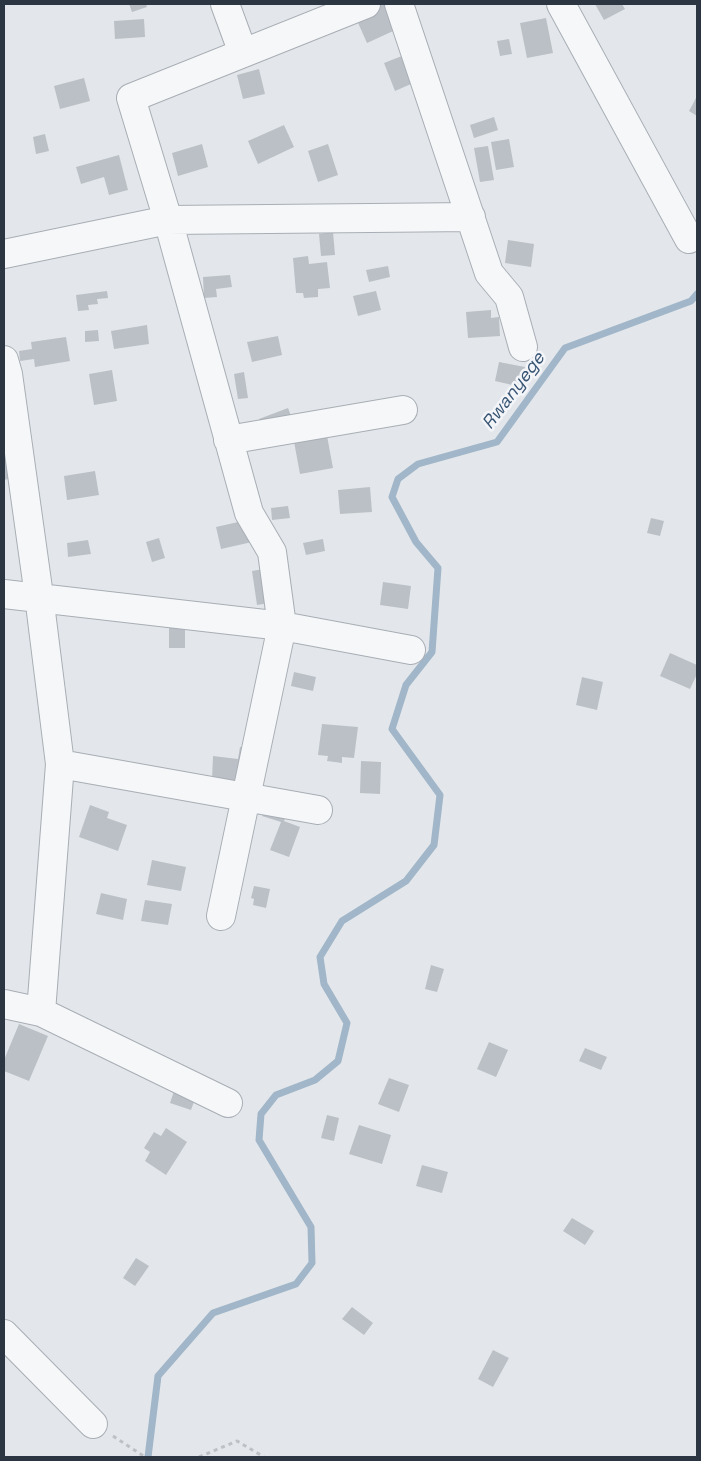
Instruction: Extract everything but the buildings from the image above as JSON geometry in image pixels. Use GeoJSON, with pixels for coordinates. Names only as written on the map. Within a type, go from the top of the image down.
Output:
{"type":"FeatureCollection","features":[{"type":"Feature","properties":{"kind":"street"},"geometry":{"type":"LineString","coordinates":[[225,4],[243,53]]}},
{"type":"Feature","properties":{"kind":"street"},"geometry":{"type":"LineString","coordinates":[[221,916],[282,626],[272,552],[249,513],[168,220],[131,98],[366,4]]}},
{"type":"Feature","properties":{"kind":"street"},"geometry":{"type":"LineString","coordinates":[[399,4],[489,273],[509,297],[523,347]]}},
{"type":"Feature","properties":{"kind":"street"},"geometry":{"type":"LineString","coordinates":[[561,4],[689,239]]}},
{"type":"Feature","properties":{"kind":"street"},"geometry":{"type":"LineString","coordinates":[[4,254],[168,220],[471,217]]}},
{"type":"Feature","properties":{"kind":"street"},"geometry":{"type":"LineString","coordinates":[[5,370],[39,596],[60,764],[40,1012]]}},
{"type":"Feature","properties":{"kind":"street"},"geometry":{"type":"LineString","coordinates":[[228,440],[403,410]]}},
{"type":"Feature","properties":{"kind":"street"},"geometry":{"type":"LineString","coordinates":[[4,594],[39,596],[282,626],[411,650]]}},
{"type":"Feature","properties":{"kind":"street"},"geometry":{"type":"LineString","coordinates":[[60,764],[318,810]]}},
{"type":"Feature","properties":{"kind":"street"},"geometry":{"type":"LineString","coordinates":[[4,1004],[40,1012],[228,1103]]}},
{"type":"Feature","properties":{"kind":"street"},"geometry":{"type":"LineString","coordinates":[[4,1334],[93,1424]]}},
{"type":"Feature","properties":{"kind":"path"},"geometry":{"type":"LineString","coordinates":[[93,1424],[145,1457]]}},
{"type":"Feature","properties":{"kind":"path"},"geometry":{"type":"LineString","coordinates":[[199,1457],[236,1441],[264,1457]]}},
{"type":"Feature","properties":{"kind":"waterway","name":"Rwanyege"},"geometry":{"type":"LineString","coordinates":[[148,1457],[158,1376],[213,1313],[296,1284],[312,1263],[311,1227],[259,1140],[261,1114],[276,1095],[315,1080],[338,1061],[347,1023],[324,984],[320,957],[342,921],[406,881],[434,845],[440,795],[392,729],[406,685],[432,652],[438,568],[416,542],[392,497],[398,479],[418,464],[497,442],[565,348],[691,301],[697,294]]}}]}
